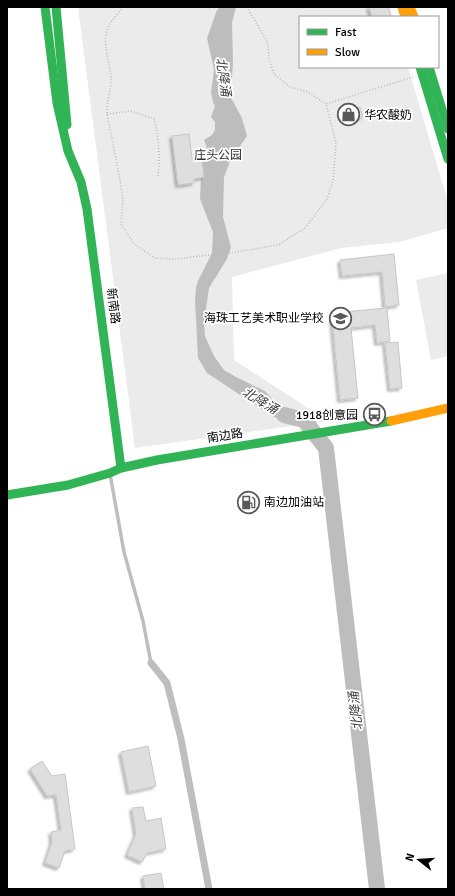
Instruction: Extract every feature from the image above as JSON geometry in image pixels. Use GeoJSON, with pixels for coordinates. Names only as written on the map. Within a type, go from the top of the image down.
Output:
{"type":"FeatureCollection","features":[{"type":"Feature","properties":{"kind":"street","name":"新南路"},"geometry":{"type":"LineString","coordinates":[[45,7],[57,103],[68,151],[81,182],[87,208],[121,468]]}},
{"type":"Feature","properties":{"kind":"street","name":"新南路"},"geometry":{"type":"LineString","coordinates":[[56,7],[65,95],[68,151]]}},
{"type":"Feature","properties":{"kind":"street"},"geometry":{"type":"LineString","coordinates":[[429,68],[448,129]]}},
{"type":"Feature","properties":{"kind":"street"},"geometry":{"type":"LineString","coordinates":[[422,71],[448,159]]}},
{"type":"Feature","properties":{"kind":"street","name":"南边路"},"geometry":{"type":"LineString","coordinates":[[7,495],[68,484],[110,473],[121,468],[175,456],[376,424],[448,408]]}},
{"type":"Feature","properties":{"kind":"street"},"geometry":{"type":"LineString","coordinates":[[151,663],[167,683],[181,739],[209,889]]}},
{"type":"Feature","properties":{"kind":"lane"},"geometry":{"type":"LineString","coordinates":[[110,473],[124,552],[143,621],[151,663]]}},
{"type":"Feature","properties":{"kind":"path"},"geometry":{"type":"LineString","coordinates":[[123,7],[107,30],[106,42],[111,72],[111,91],[106,104],[120,174],[123,199],[121,224],[134,244],[155,258],[175,259],[278,246],[305,228],[327,199],[333,181],[336,143],[326,104],[308,92],[290,87],[274,74],[269,59],[268,43],[248,7]]}},
{"type":"Feature","properties":{"kind":"path"},"geometry":{"type":"LineString","coordinates":[[326,104],[411,78],[422,71]]}},
{"type":"Feature","properties":{"kind":"path"},"geometry":{"type":"LineString","coordinates":[[107,114],[131,111],[154,119],[160,158],[158,176]]}},
{"type":"Feature","properties":{"kind":"green space","name":"庄头公园"},"geometry":{"type":"Polygon","coordinates":[[[78,7],[390,7],[393,16],[299,16],[299,68],[408,68],[448,202],[448,228],[399,242],[341,248],[232,277],[234,360],[328,421],[135,448],[78,7]]]}},
{"type":"Feature","properties":{"kind":"green space"},"geometry":{"type":"Polygon","coordinates":[[[448,273],[448,356],[431,360],[416,280],[448,273]]]}},
{"type":"Feature","properties":{"kind":"water"},"geometry":{"type":"Polygon","coordinates":[[[220,7],[236,7],[232,23],[233,63],[232,77],[229,85],[230,96],[242,118],[247,136],[231,159],[224,177],[223,217],[231,247],[227,259],[209,288],[204,322],[205,336],[214,356],[224,370],[265,391],[284,413],[304,420],[301,421],[287,421],[272,416],[207,373],[198,358],[195,300],[196,288],[212,253],[213,232],[200,199],[202,153],[207,148],[204,140],[212,135],[215,130],[215,122],[211,117],[215,106],[211,93],[214,70],[207,38],[217,10],[220,7]]]}},
{"type":"Feature","properties":{"kind":"building"},"geometry":{"type":"Polygon","coordinates":[[[369,7],[388,7],[391,16],[372,16],[369,7]]]}},
{"type":"Feature","properties":{"kind":"building"},"geometry":{"type":"Polygon","coordinates":[[[360,107],[363,117],[347,122],[344,112],[360,107]]]}},
{"type":"Feature","properties":{"kind":"building"},"geometry":{"type":"Polygon","coordinates":[[[189,134],[192,159],[202,158],[204,177],[194,179],[194,183],[178,185],[172,136],[189,134]]]}},
{"type":"Feature","properties":{"kind":"building"},"geometry":{"type":"Polygon","coordinates":[[[394,254],[399,305],[385,307],[382,272],[342,276],[340,260],[394,254]]]}},
{"type":"Feature","properties":{"kind":"building"},"geometry":{"type":"Polygon","coordinates":[[[387,308],[390,341],[377,343],[375,325],[351,328],[358,398],[340,400],[332,319],[344,318],[343,312],[387,308]]]}},
{"type":"Feature","properties":{"kind":"building"},"geometry":{"type":"Polygon","coordinates":[[[398,342],[402,388],[390,389],[385,343],[398,342]]]}},
{"type":"Feature","properties":{"kind":"building"},"geometry":{"type":"Polygon","coordinates":[[[148,746],[156,786],[129,792],[121,752],[148,746]]]}},
{"type":"Feature","properties":{"kind":"building"},"geometry":{"type":"Polygon","coordinates":[[[42,761],[52,776],[65,774],[75,849],[65,851],[59,868],[45,863],[52,842],[51,832],[61,830],[56,795],[47,796],[30,769],[42,761]]]}},
{"type":"Feature","properties":{"kind":"building"},"geometry":{"type":"Polygon","coordinates":[[[143,807],[146,821],[161,818],[166,849],[147,853],[142,862],[127,855],[136,834],[132,808],[143,807]]]}},
{"type":"Feature","properties":{"kind":"building"},"geometry":{"type":"Polygon","coordinates":[[[161,873],[164,889],[145,889],[143,876],[161,873]]]}},
{"type":"Feature","properties":{"kind":"waterway","name":"北降涌"},"geometry":{"type":"LineString","coordinates":[[284,415],[304,420],[326,448],[377,889]]}},
{"type":"Feature","properties":{"kind":"traffic: fast"},"geometry":{"type":"LineString","coordinates":[[45,7],[57,103],[68,151],[81,182],[87,209],[121,468]]}},
{"type":"Feature","properties":{"kind":"traffic: fast"},"geometry":{"type":"LineString","coordinates":[[56,7],[67,125]]}},
{"type":"Feature","properties":{"kind":"traffic: fast"},"geometry":{"type":"LineString","coordinates":[[420,68],[448,159]]}},
{"type":"Feature","properties":{"kind":"traffic: fast"},"geometry":{"type":"LineString","coordinates":[[429,68],[448,129]]}},
{"type":"Feature","properties":{"kind":"traffic: fast"},"geometry":{"type":"LineString","coordinates":[[7,495],[68,485],[110,473],[121,468],[157,460],[391,421]]}},
{"type":"Feature","properties":{"kind":"traffic: slow"},"geometry":{"type":"LineString","coordinates":[[402,7],[405,16]]}},
{"type":"Feature","properties":{"kind":"traffic: slow"},"geometry":{"type":"LineString","coordinates":[[410,7],[414,16]]}},
{"type":"Feature","properties":{"kind":"traffic: slow"},"geometry":{"type":"LineString","coordinates":[[391,421],[448,408]]}},
{"type":"Feature","properties":{"kind":"place","name":"华农酸奶"},"geometry":{"type":"Point","coordinates":[349,115]}},
{"type":"Feature","properties":{"kind":"place","name":"海珠工艺美术职业学校"},"geometry":{"type":"Point","coordinates":[340,318]}},
{"type":"Feature","properties":{"kind":"place","name":"1918创意园"},"geometry":{"type":"Point","coordinates":[374,415]}},
{"type":"Feature","properties":{"kind":"place","name":"南边加油站"},"geometry":{"type":"Point","coordinates":[248,502]}}]}
